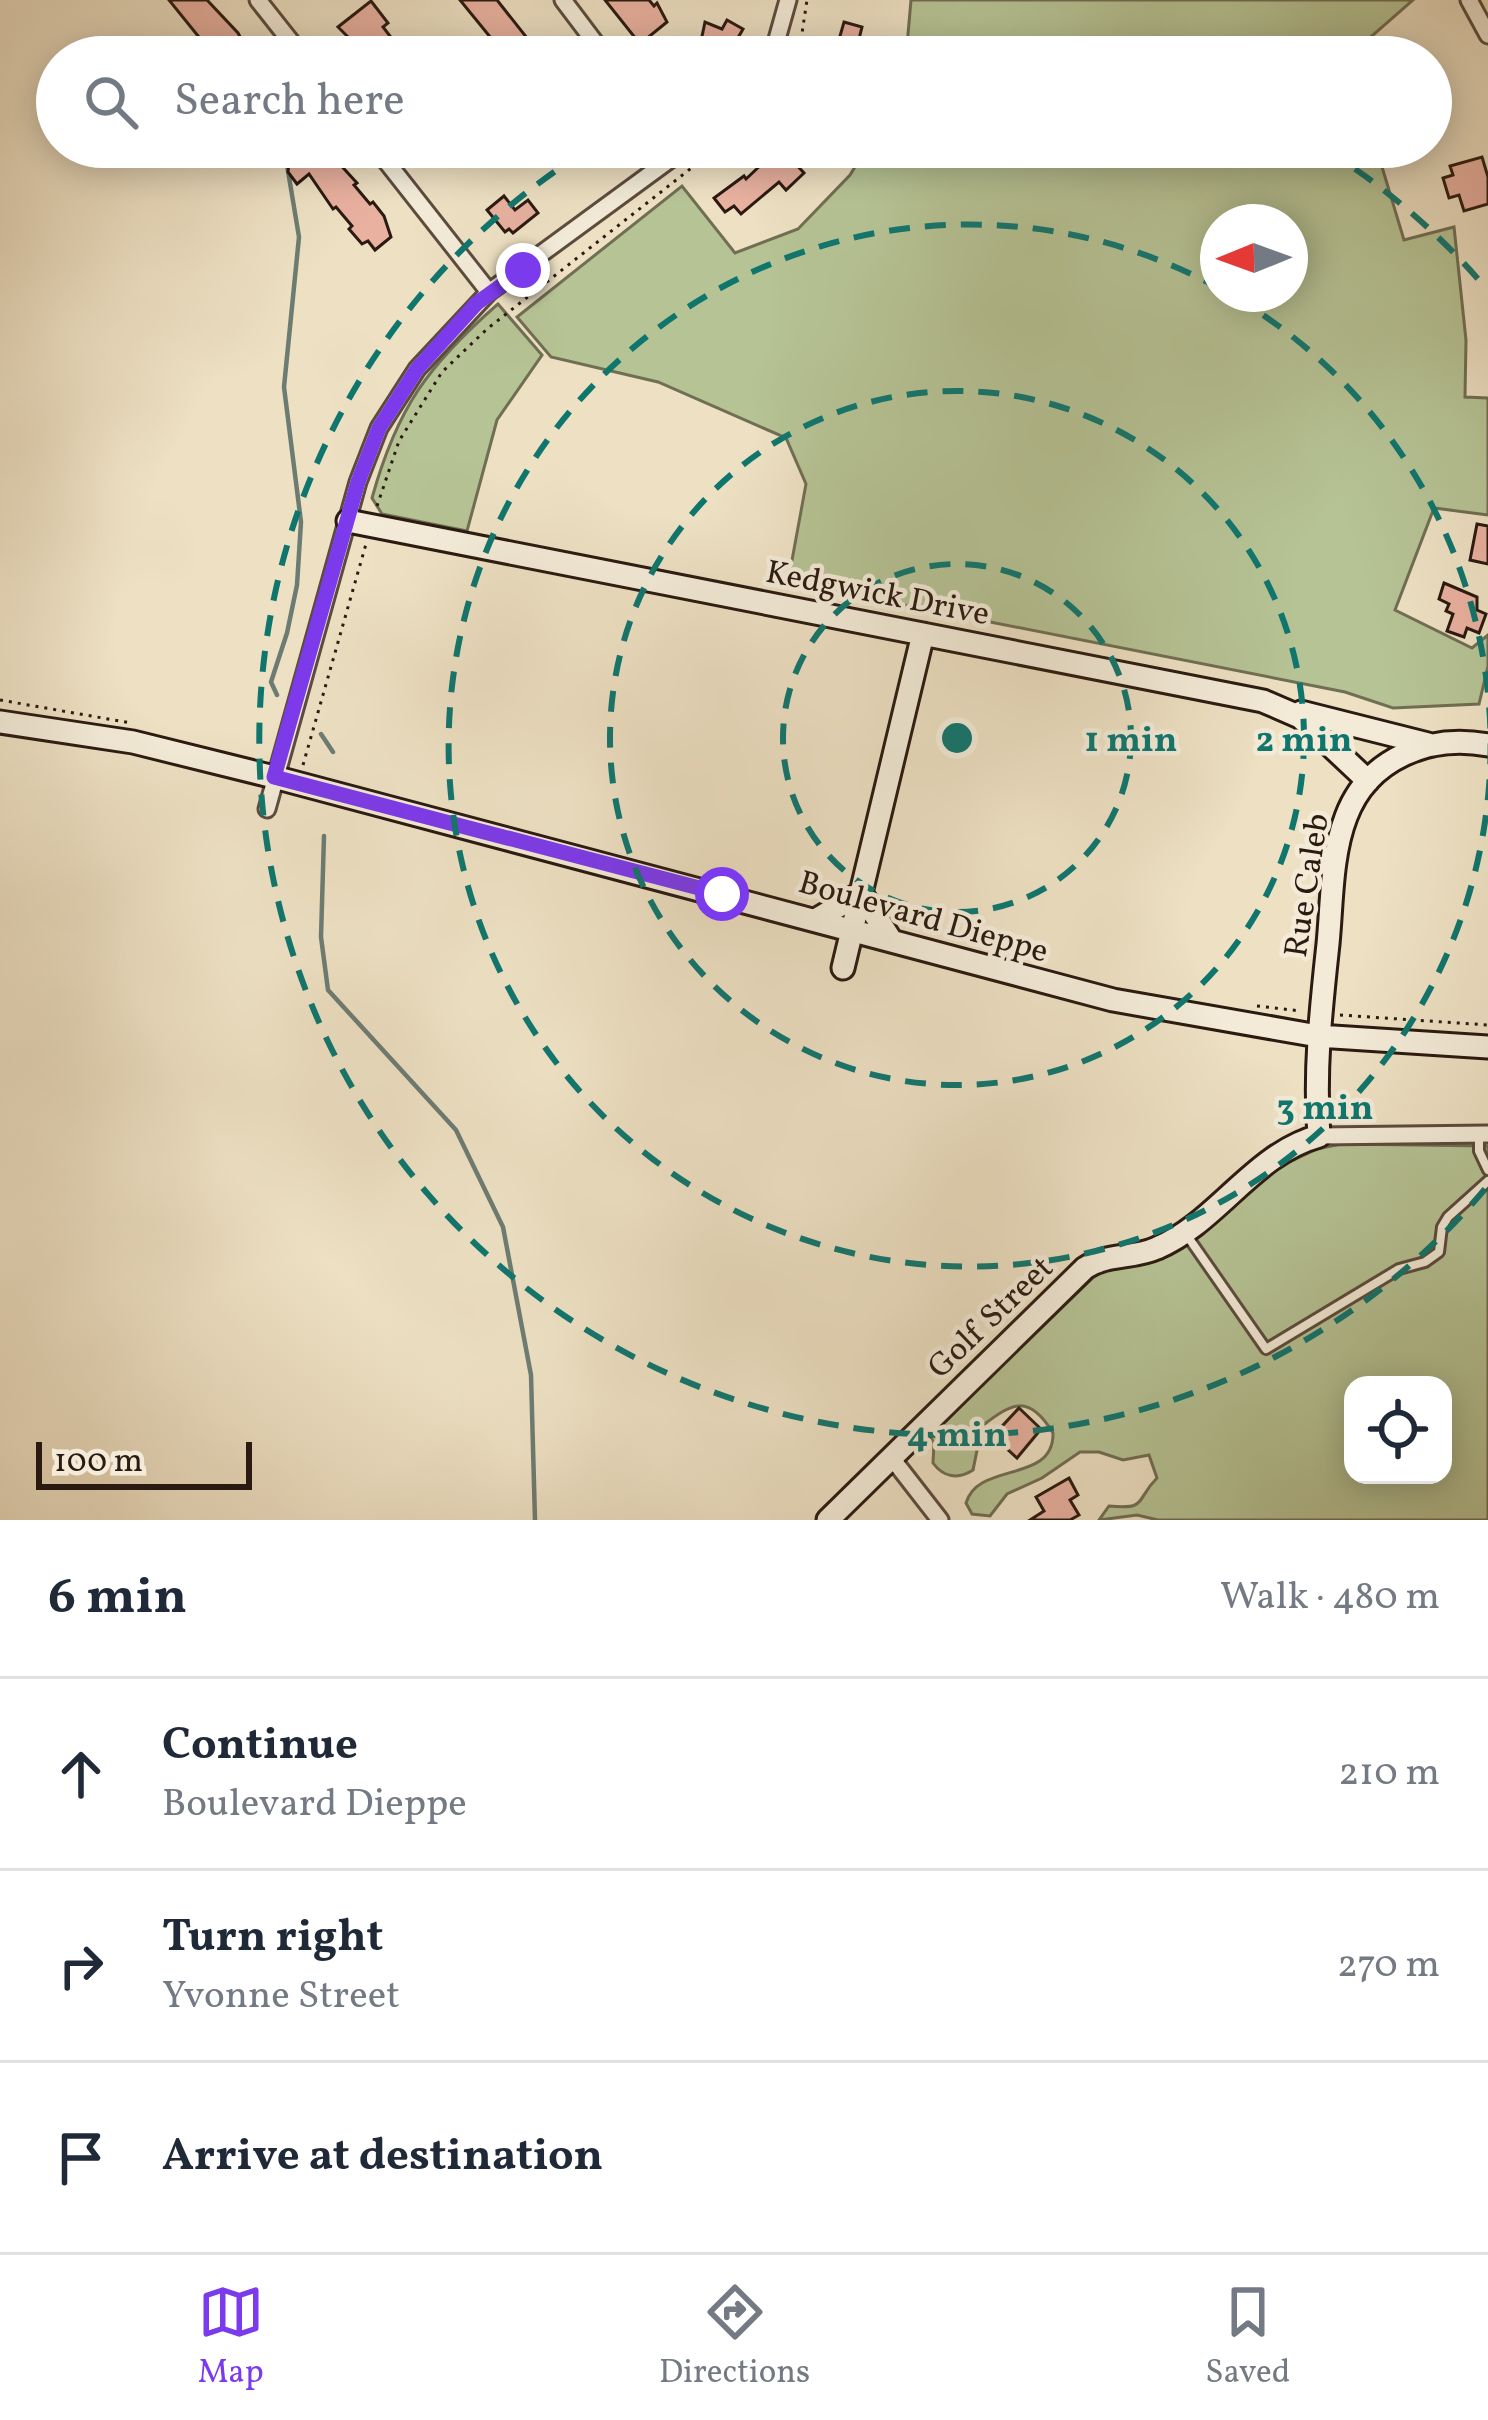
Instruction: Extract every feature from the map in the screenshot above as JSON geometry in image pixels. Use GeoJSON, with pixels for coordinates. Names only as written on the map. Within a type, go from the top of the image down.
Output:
{"type":"FeatureCollection","features":[{"type":"Feature","properties":{"kind":"street"},"geometry":{"type":"LineString","coordinates":[[258,0],[286,36]]}},
{"type":"Feature","properties":{"kind":"street"},"geometry":{"type":"LineString","coordinates":[[563,0],[590,36]]}},
{"type":"Feature","properties":{"kind":"street"},"geometry":{"type":"LineString","coordinates":[[778,36],[788,0]]}},
{"type":"Feature","properties":{"kind":"street"},"geometry":{"type":"LineString","coordinates":[[1469,0],[1488,35]]}},
{"type":"Feature","properties":{"kind":"street"},"geometry":{"type":"LineString","coordinates":[[391,168],[489,292]]}},
{"type":"Feature","properties":{"kind":"street"},"geometry":{"type":"LineString","coordinates":[[267,808],[359,523],[379,428],[417,369],[489,292],[648,168]]}},
{"type":"Feature","properties":{"kind":"street","name":"Kedgwick Drive"},"geometry":{"type":"LineString","coordinates":[[359,523],[1245,697],[1290,710],[1368,781]]}},
{"type":"Feature","properties":{"kind":"street"},"geometry":{"type":"LineString","coordinates":[[843,968],[923,634]]}},
{"type":"Feature","properties":{"kind":"street"},"geometry":{"type":"LineString","coordinates":[[1290,710],[1428,744],[1488,745]]}},
{"type":"Feature","properties":{"kind":"street","name":"Boulevard Dieppe"},"geometry":{"type":"LineString","coordinates":[[0,722],[133,742],[274,777],[1113,1000],[1318,1036],[1488,1047]]}},
{"type":"Feature","properties":{"kind":"street","name":"Rue Caleb"},"geometry":{"type":"LineString","coordinates":[[1319,1136],[1315,1072],[1340,836],[1352,803],[1368,781],[1398,757],[1428,744]]}},
{"type":"Feature","properties":{"kind":"street"},"geometry":{"type":"LineString","coordinates":[[817,919],[861,893]]}},
{"type":"Feature","properties":{"kind":"street"},"geometry":{"type":"LineString","coordinates":[[861,893],[891,940]]}},
{"type":"Feature","properties":{"kind":"street","name":"Golf Street"},"geometry":{"type":"LineString","coordinates":[[828,1520],[1085,1268],[1104,1258],[1158,1248],[1299,1142],[1319,1136],[1484,1134]]}},
{"type":"Feature","properties":{"kind":"street"},"geometry":{"type":"LineString","coordinates":[[891,1457],[940,1520]]}},
{"type":"Feature","properties":{"kind":"lane"},"geometry":{"type":"LineString","coordinates":[[1484,1134],[1478,1151],[1488,1170]]}},
{"type":"Feature","properties":{"kind":"lane"},"geometry":{"type":"LineString","coordinates":[[1184,1231],[1266,1349],[1399,1269],[1425,1262],[1438,1252],[1448,1217],[1488,1181]]}},
{"type":"Feature","properties":{"kind":"path"},"geometry":{"type":"LineString","coordinates":[[802,36],[807,0]]}},
{"type":"Feature","properties":{"kind":"path"},"geometry":{"type":"LineString","coordinates":[[302,767],[359,523],[399,441],[442,372],[487,329],[691,168]]}},
{"type":"Feature","properties":{"kind":"path"},"geometry":{"type":"LineString","coordinates":[[1243,1004],[1306,1012]]}},
{"type":"Feature","properties":{"kind":"path"},"geometry":{"type":"LineString","coordinates":[[1334,1015],[1488,1025]]}},
{"type":"Feature","properties":{"kind":"green space"},"geometry":{"type":"Polygon","coordinates":[[[911,0],[1413,0],[1372,36],[908,36],[911,0]]]}},
{"type":"Feature","properties":{"kind":"green space"},"geometry":{"type":"Polygon","coordinates":[[[854,168],[1382,168],[1404,240],[1454,227],[1466,340],[1465,397],[1488,398],[1488,515],[1434,508],[1395,610],[1472,648],[1488,635],[1488,666],[1479,704],[1393,708],[1345,692],[788,582],[806,484],[786,438],[658,382],[551,357],[517,317],[682,186],[735,253],[798,229],[854,168]]]}},
{"type":"Feature","properties":{"kind":"green space"},"geometry":{"type":"Polygon","coordinates":[[[498,304],[542,355],[497,420],[467,531],[382,514],[372,498],[404,413],[452,347],[498,304]]]}},
{"type":"Feature","properties":{"kind":"green space"},"geometry":{"type":"Polygon","coordinates":[[[1341,1144],[1488,1146],[1488,1520],[1158,1520],[1137,1515],[1099,1520],[1109,1506],[1136,1505],[1157,1478],[1149,1455],[1123,1460],[1099,1452],[1080,1452],[1007,1494],[990,1516],[972,1514],[966,1503],[973,1490],[1042,1460],[1053,1433],[1036,1412],[1012,1407],[982,1426],[973,1470],[956,1476],[933,1463],[934,1443],[929,1435],[1100,1271],[1162,1259],[1279,1167],[1317,1149],[1341,1144]]]}},
{"type":"Feature","properties":{"kind":"building"},"geometry":{"type":"Polygon","coordinates":[[[169,0],[207,0],[240,36],[198,36],[169,0]]]}},
{"type":"Feature","properties":{"kind":"building"},"geometry":{"type":"Polygon","coordinates":[[[460,0],[497,0],[525,36],[489,36],[460,0]]]}},
{"type":"Feature","properties":{"kind":"building"},"geometry":{"type":"Polygon","coordinates":[[[605,0],[657,3],[667,22],[650,36],[634,36],[605,0]]]}},
{"type":"Feature","properties":{"kind":"building"},"geometry":{"type":"Polygon","coordinates":[[[371,1],[388,23],[383,27],[390,36],[347,36],[338,27],[371,1]]]}},
{"type":"Feature","properties":{"kind":"building"},"geometry":{"type":"Polygon","coordinates":[[[727,20],[743,29],[739,36],[702,36],[705,22],[722,29],[727,20]]]}},
{"type":"Feature","properties":{"kind":"building"},"geometry":{"type":"Polygon","coordinates":[[[844,22],[862,27],[860,36],[840,36],[844,22]]]}},
{"type":"Feature","properties":{"kind":"building"},"geometry":{"type":"Polygon","coordinates":[[[1482,157],[1488,204],[1464,211],[1459,195],[1449,198],[1443,178],[1453,175],[1452,165],[1482,157]]]}},
{"type":"Feature","properties":{"kind":"building"},"geometry":{"type":"Polygon","coordinates":[[[288,168],[343,168],[384,216],[391,237],[375,250],[368,241],[362,244],[309,174],[297,184],[288,168]]]}},
{"type":"Feature","properties":{"kind":"building"},"geometry":{"type":"Polygon","coordinates":[[[758,168],[799,168],[804,173],[786,190],[779,182],[741,214],[734,206],[725,212],[714,198],[744,176],[758,168]]]}},
{"type":"Feature","properties":{"kind":"building"},"geometry":{"type":"Polygon","coordinates":[[[504,196],[515,210],[528,200],[538,213],[513,233],[505,232],[487,210],[504,196]]]}},
{"type":"Feature","properties":{"kind":"building"},"geometry":{"type":"Polygon","coordinates":[[[1477,524],[1488,526],[1488,564],[1470,560],[1477,524]]]}},
{"type":"Feature","properties":{"kind":"building"},"geometry":{"type":"Polygon","coordinates":[[[1444,583],[1477,597],[1477,610],[1486,614],[1479,633],[1467,628],[1464,637],[1447,631],[1453,614],[1446,611],[1449,604],[1439,599],[1444,583]]]}},
{"type":"Feature","properties":{"kind":"building"},"geometry":{"type":"Polygon","coordinates":[[[1019,1408],[1041,1429],[1017,1458],[993,1436],[1019,1408]]]}},
{"type":"Feature","properties":{"kind":"building"},"geometry":{"type":"Polygon","coordinates":[[[1069,1478],[1078,1495],[1070,1500],[1079,1515],[1070,1520],[1030,1520],[1044,1511],[1036,1497],[1069,1478]]]}},
{"type":"Feature","properties":{"kind":"waterway"},"geometry":{"type":"LineString","coordinates":[[277,695],[271,682],[297,585],[301,522],[284,387],[299,237],[288,168]]}},
{"type":"Feature","properties":{"kind":"waterway"},"geometry":{"type":"LineString","coordinates":[[321,734],[333,752]]}},
{"type":"Feature","properties":{"kind":"waterway"},"geometry":{"type":"LineString","coordinates":[[324,836],[321,937],[328,990],[456,1130],[503,1227],[531,1375],[535,1520]]}},
{"type":"Feature","properties":{"kind":"route"},"geometry":{"type":"LineString","coordinates":[[523,270],[477,303],[417,369],[379,428],[358,482],[274,777],[722,894]]}}]}
